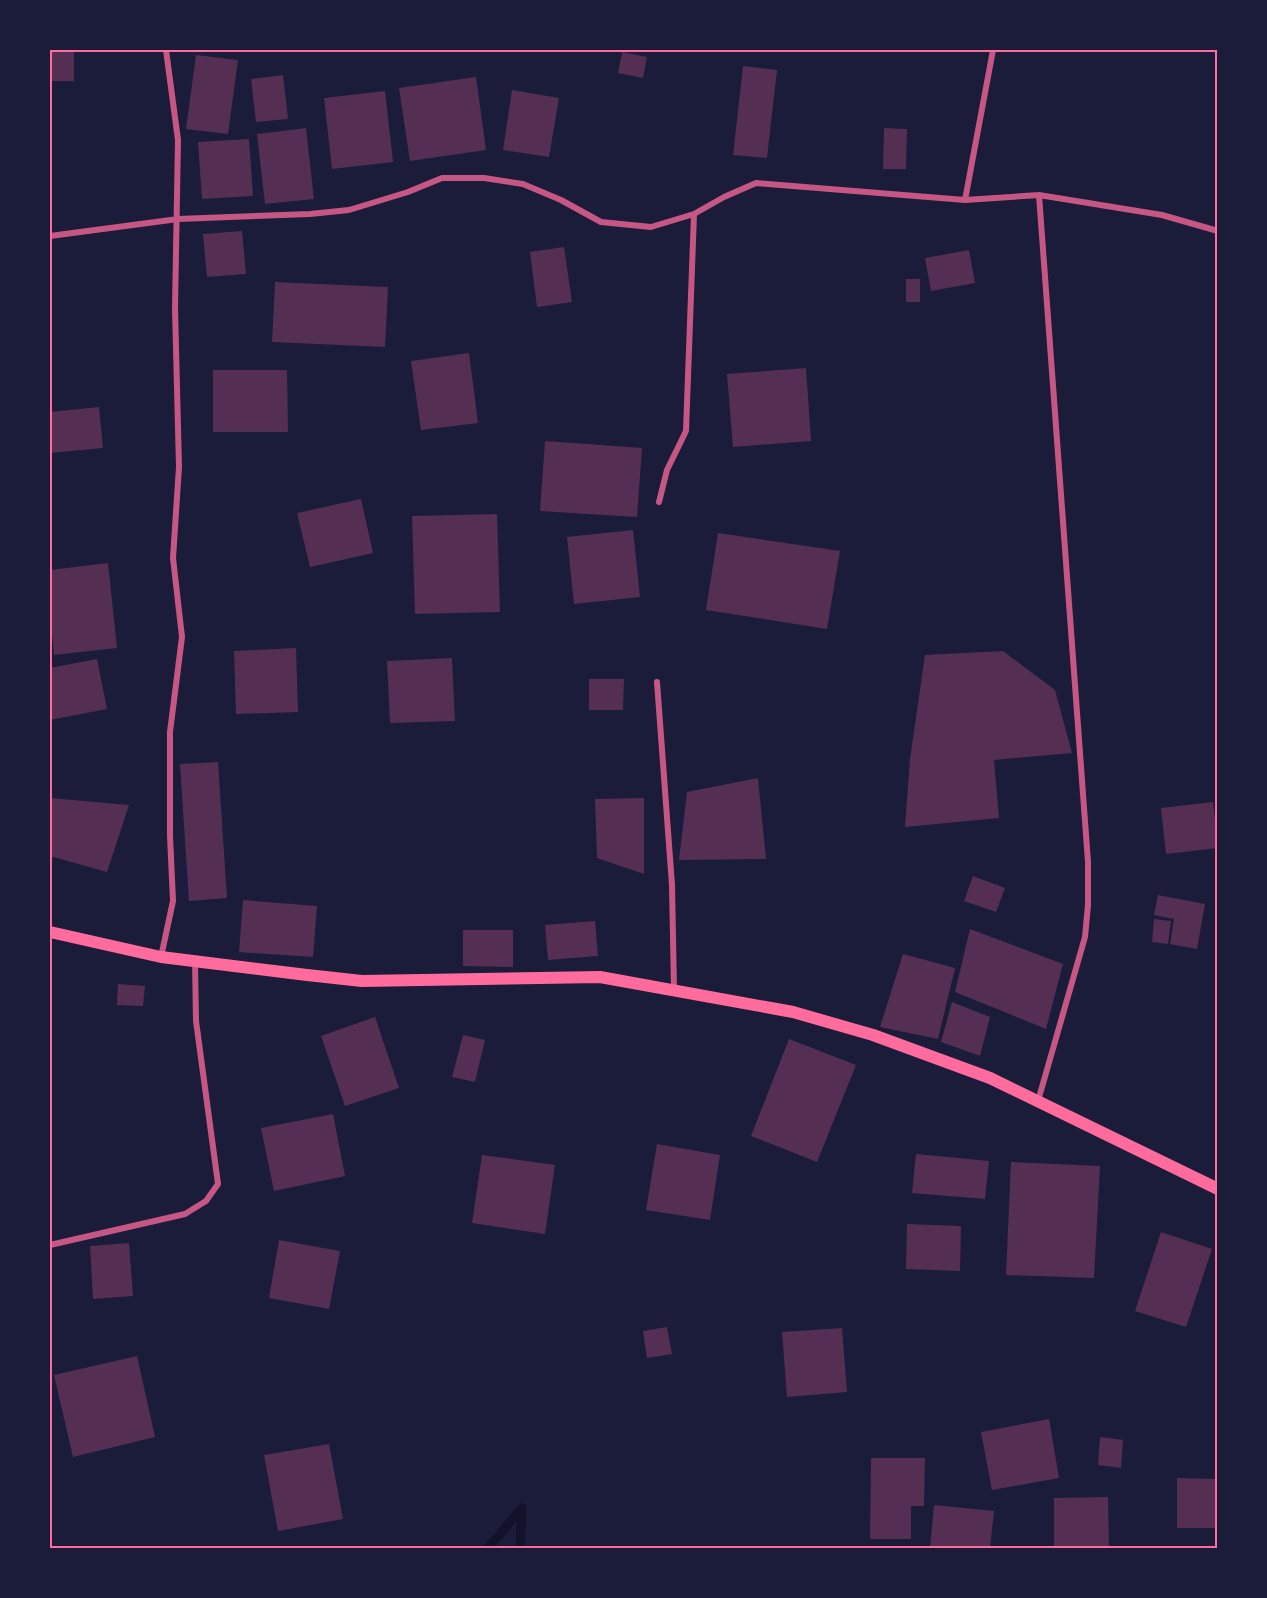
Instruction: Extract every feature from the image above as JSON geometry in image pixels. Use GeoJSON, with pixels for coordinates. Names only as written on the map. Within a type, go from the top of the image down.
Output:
{"type":"FeatureCollection","features":[{"type":"Feature","properties":{"kind":"main road"},"geometry":{"type":"LineString","coordinates":[[50,932],[161,957],[362,981],[600,977],[793,1012],[873,1035],[990,1078],[1218,1189]]}},
{"type":"Feature","properties":{"kind":"street"},"geometry":{"type":"LineString","coordinates":[[161,957],[173,901],[170,836],[171,732],[182,637],[173,558],[179,467],[175,308],[178,140],[166,50]]}},
{"type":"Feature","properties":{"kind":"street"},"geometry":{"type":"LineString","coordinates":[[964,200],[993,50]]}},
{"type":"Feature","properties":{"kind":"street"},"geometry":{"type":"LineString","coordinates":[[50,236],[178,219],[310,214],[349,210],[408,192],[442,178],[484,178],[523,184],[561,200],[601,222],[651,227],[694,214],[756,183],[964,200],[1039,195],[1162,215],[1218,231]]}},
{"type":"Feature","properties":{"kind":"street"},"geometry":{"type":"LineString","coordinates":[[1038,1101],[1086,937],[1088,905],[1088,862],[1039,195]]}},
{"type":"Feature","properties":{"kind":"street"},"geometry":{"type":"LineString","coordinates":[[659,502],[667,470],[686,430],[694,214]]}},
{"type":"Feature","properties":{"kind":"street"},"geometry":{"type":"LineString","coordinates":[[657,682],[672,885],[674,990]]}},
{"type":"Feature","properties":{"kind":"street"},"geometry":{"type":"LineString","coordinates":[[50,1245],[185,1214],[206,1201],[218,1184],[196,1021],[195,962]]}},
{"type":"Feature","properties":{"kind":"building"},"geometry":{"type":"Polygon","coordinates":[[[50,50],[74,50],[74,81],[50,81],[50,50]]]}},
{"type":"Feature","properties":{"kind":"building"},"geometry":{"type":"Polygon","coordinates":[[[622,52],[647,57],[643,78],[618,73],[622,52]]]}},
{"type":"Feature","properties":{"kind":"building"},"geometry":{"type":"Polygon","coordinates":[[[196,55],[238,60],[228,134],[186,129],[196,55]]]}},
{"type":"Feature","properties":{"kind":"building"},"geometry":{"type":"Polygon","coordinates":[[[743,66],[777,70],[767,158],[733,155],[743,66]]]}},
{"type":"Feature","properties":{"kind":"building"},"geometry":{"type":"Polygon","coordinates":[[[283,75],[288,119],[256,122],[251,79],[283,75]]]}},
{"type":"Feature","properties":{"kind":"building"},"geometry":{"type":"Polygon","coordinates":[[[476,77],[486,150],[410,161],[399,88],[476,77]]]}},
{"type":"Feature","properties":{"kind":"building"},"geometry":{"type":"Polygon","coordinates":[[[512,90],[559,98],[549,157],[503,150],[512,90]]]}},
{"type":"Feature","properties":{"kind":"building"},"geometry":{"type":"Polygon","coordinates":[[[385,91],[393,162],[332,169],[324,98],[385,91]]]}},
{"type":"Feature","properties":{"kind":"building"},"geometry":{"type":"Polygon","coordinates":[[[306,128],[314,199],[265,204],[257,134],[306,128]]]}},
{"type":"Feature","properties":{"kind":"building"},"geometry":{"type":"Polygon","coordinates":[[[884,128],[907,129],[906,169],[883,169],[884,128]]]}},
{"type":"Feature","properties":{"kind":"building"},"geometry":{"type":"Polygon","coordinates":[[[249,139],[253,196],[202,199],[198,142],[249,139]]]}},
{"type":"Feature","properties":{"kind":"building"},"geometry":{"type":"Polygon","coordinates":[[[242,231],[246,274],[207,277],[203,234],[242,231]]]}},
{"type":"Feature","properties":{"kind":"building"},"geometry":{"type":"Polygon","coordinates":[[[564,247],[572,302],[537,307],[530,252],[564,247]]]}},
{"type":"Feature","properties":{"kind":"building"},"geometry":{"type":"Polygon","coordinates":[[[969,250],[975,283],[931,291],[925,258],[969,250]]]}},
{"type":"Feature","properties":{"kind":"building"},"geometry":{"type":"Polygon","coordinates":[[[906,279],[920,279],[920,302],[906,302],[906,279]]]}},
{"type":"Feature","properties":{"kind":"building"},"geometry":{"type":"Polygon","coordinates":[[[275,282],[388,287],[385,347],[272,342],[275,282]]]}},
{"type":"Feature","properties":{"kind":"building"},"geometry":{"type":"Polygon","coordinates":[[[469,353],[478,423],[421,430],[411,361],[469,353]]]}},
{"type":"Feature","properties":{"kind":"building"},"geometry":{"type":"Polygon","coordinates":[[[806,368],[811,441],[733,447],[727,374],[806,368]]]}},
{"type":"Feature","properties":{"kind":"building"},"geometry":{"type":"Polygon","coordinates":[[[213,370],[287,370],[288,432],[213,432],[213,370]]]}},
{"type":"Feature","properties":{"kind":"building"},"geometry":{"type":"Polygon","coordinates":[[[99,407],[103,448],[50,453],[50,412],[99,407]]]}},
{"type":"Feature","properties":{"kind":"building"},"geometry":{"type":"Polygon","coordinates":[[[545,441],[642,448],[637,517],[540,511],[545,441]]]}},
{"type":"Feature","properties":{"kind":"building"},"geometry":{"type":"Polygon","coordinates":[[[361,499],[373,553],[310,567],[297,513],[361,499]]]}},
{"type":"Feature","properties":{"kind":"building"},"geometry":{"type":"Polygon","coordinates":[[[497,514],[500,612],[415,614],[412,516],[497,514]]]}},
{"type":"Feature","properties":{"kind":"building"},"geometry":{"type":"Polygon","coordinates":[[[633,530],[640,597],[574,604],[567,537],[633,530]]]}},
{"type":"Feature","properties":{"kind":"building"},"geometry":{"type":"Polygon","coordinates":[[[718,533],[840,551],[827,629],[706,610],[718,533]]]}},
{"type":"Feature","properties":{"kind":"building"},"geometry":{"type":"Polygon","coordinates":[[[108,563],[117,648],[54,655],[50,613],[50,570],[108,563]]]}},
{"type":"Feature","properties":{"kind":"building"},"geometry":{"type":"Polygon","coordinates":[[[296,648],[298,712],[236,714],[234,651],[296,648]]]}},
{"type":"Feature","properties":{"kind":"building"},"geometry":{"type":"Polygon","coordinates":[[[1003,651],[1055,690],[1072,753],[994,760],[999,818],[905,827],[910,759],[925,655],[1003,651]]]}},
{"type":"Feature","properties":{"kind":"building"},"geometry":{"type":"Polygon","coordinates":[[[452,658],[455,721],[390,723],[387,661],[452,658]]]}},
{"type":"Feature","properties":{"kind":"building"},"geometry":{"type":"Polygon","coordinates":[[[97,659],[107,709],[50,720],[50,668],[97,659]]]}},
{"type":"Feature","properties":{"kind":"building"},"geometry":{"type":"Polygon","coordinates":[[[589,679],[624,679],[623,710],[589,710],[589,679]]]}},
{"type":"Feature","properties":{"kind":"building"},"geometry":{"type":"Polygon","coordinates":[[[218,762],[227,898],[189,901],[180,764],[218,762]]]}},
{"type":"Feature","properties":{"kind":"building"},"geometry":{"type":"Polygon","coordinates":[[[758,778],[766,859],[679,860],[687,792],[758,778]]]}},
{"type":"Feature","properties":{"kind":"building"},"geometry":{"type":"Polygon","coordinates":[[[50,798],[129,805],[107,872],[50,856],[50,798]]]}},
{"type":"Feature","properties":{"kind":"building"},"geometry":{"type":"Polygon","coordinates":[[[644,798],[644,874],[597,858],[595,799],[644,798]]]}},
{"type":"Feature","properties":{"kind":"building"},"geometry":{"type":"Polygon","coordinates":[[[1213,802],[1218,848],[1166,854],[1161,808],[1213,802]]]}},
{"type":"Feature","properties":{"kind":"building"},"geometry":{"type":"Polygon","coordinates":[[[973,876],[1005,888],[996,912],[964,901],[973,876]]]}},
{"type":"Feature","properties":{"kind":"building"},"geometry":{"type":"Polygon","coordinates":[[[1158,895],[1205,904],[1197,949],[1170,944],[1174,919],[1154,915],[1158,895]]]}},
{"type":"Feature","properties":{"kind":"building"},"geometry":{"type":"Polygon","coordinates":[[[243,900],[317,906],[313,957],[239,952],[243,900]]]}},
{"type":"Feature","properties":{"kind":"building"},"geometry":{"type":"Polygon","coordinates":[[[1154,919],[1171,921],[1168,944],[1152,942],[1154,919]]]}},
{"type":"Feature","properties":{"kind":"building"},"geometry":{"type":"Polygon","coordinates":[[[595,921],[598,956],[548,960],[545,925],[595,921]]]}},
{"type":"Feature","properties":{"kind":"building"},"geometry":{"type":"Polygon","coordinates":[[[970,929],[1063,964],[1046,1029],[955,992],[970,929]]]}},
{"type":"Feature","properties":{"kind":"building"},"geometry":{"type":"Polygon","coordinates":[[[463,930],[513,930],[513,967],[463,966],[463,930]]]}},
{"type":"Feature","properties":{"kind":"building"},"geometry":{"type":"Polygon","coordinates":[[[903,954],[955,968],[938,1039],[880,1027],[903,954]]]}},
{"type":"Feature","properties":{"kind":"building"},"geometry":{"type":"Polygon","coordinates":[[[118,984],[145,986],[143,1006],[117,1005],[118,984]]]}},
{"type":"Feature","properties":{"kind":"building"},"geometry":{"type":"Polygon","coordinates":[[[952,1002],[990,1017],[980,1056],[941,1042],[952,1002]]]}},
{"type":"Feature","properties":{"kind":"building"},"geometry":{"type":"Polygon","coordinates":[[[375,1017],[399,1088],[345,1106],[321,1036],[375,1017]]]}},
{"type":"Feature","properties":{"kind":"building"},"geometry":{"type":"Polygon","coordinates":[[[463,1035],[485,1040],[475,1082],[452,1077],[463,1035]]]}},
{"type":"Feature","properties":{"kind":"building"},"geometry":{"type":"Polygon","coordinates":[[[789,1039],[856,1065],[817,1162],[751,1136],[789,1039]]]}},
{"type":"Feature","properties":{"kind":"building"},"geometry":{"type":"Polygon","coordinates":[[[333,1114],[345,1176],[274,1191],[261,1128],[333,1114]]]}},
{"type":"Feature","properties":{"kind":"building"},"geometry":{"type":"Polygon","coordinates":[[[657,1144],[720,1155],[710,1220],[646,1210],[657,1144]]]}},
{"type":"Feature","properties":{"kind":"building"},"geometry":{"type":"Polygon","coordinates":[[[916,1154],[989,1161],[985,1199],[912,1193],[916,1154]]]}},
{"type":"Feature","properties":{"kind":"building"},"geometry":{"type":"Polygon","coordinates":[[[482,1155],[555,1165],[545,1234],[472,1223],[482,1155]]]}},
{"type":"Feature","properties":{"kind":"building"},"geometry":{"type":"Polygon","coordinates":[[[1011,1162],[1100,1166],[1094,1278],[1006,1275],[1011,1162]]]}},
{"type":"Feature","properties":{"kind":"building"},"geometry":{"type":"Polygon","coordinates":[[[907,1224],[961,1226],[960,1271],[906,1269],[907,1224]]]}},
{"type":"Feature","properties":{"kind":"building"},"geometry":{"type":"Polygon","coordinates":[[[1161,1232],[1212,1249],[1186,1327],[1135,1311],[1161,1232]]]}},
{"type":"Feature","properties":{"kind":"building"},"geometry":{"type":"Polygon","coordinates":[[[279,1240],[340,1251],[329,1309],[269,1298],[279,1240]]]}},
{"type":"Feature","properties":{"kind":"building"},"geometry":{"type":"Polygon","coordinates":[[[129,1243],[133,1296],[93,1299],[90,1246],[129,1243]]]}},
{"type":"Feature","properties":{"kind":"building"},"geometry":{"type":"Polygon","coordinates":[[[667,1327],[672,1354],[647,1358],[643,1331],[667,1327]]]}},
{"type":"Feature","properties":{"kind":"building"},"geometry":{"type":"Polygon","coordinates":[[[842,1328],[847,1392],[787,1397],[782,1332],[842,1328]]]}},
{"type":"Feature","properties":{"kind":"building"},"geometry":{"type":"Polygon","coordinates":[[[137,1356],[155,1437],[73,1457],[54,1375],[137,1356]]]}},
{"type":"Feature","properties":{"kind":"building"},"geometry":{"type":"Polygon","coordinates":[[[1049,1419],[1059,1478],[992,1490],[981,1432],[1049,1419]]]}},
{"type":"Feature","properties":{"kind":"building"},"geometry":{"type":"Polygon","coordinates":[[[1100,1437],[1123,1440],[1121,1468],[1098,1465],[1100,1437]]]}},
{"type":"Feature","properties":{"kind":"building"},"geometry":{"type":"Polygon","coordinates":[[[329,1444],[343,1519],[278,1531],[264,1455],[329,1444]]]}},
{"type":"Feature","properties":{"kind":"building"},"geometry":{"type":"Polygon","coordinates":[[[871,1458],[925,1458],[924,1506],[911,1506],[911,1539],[870,1539],[871,1458]]]}},
{"type":"Feature","properties":{"kind":"building"},"geometry":{"type":"Polygon","coordinates":[[[1177,1478],[1218,1479],[1218,1528],[1177,1528],[1177,1478]]]}},
{"type":"Feature","properties":{"kind":"building"},"geometry":{"type":"Polygon","coordinates":[[[1108,1497],[1109,1548],[1054,1548],[1054,1498],[1108,1497]]]}},
{"type":"Feature","properties":{"kind":"building"},"geometry":{"type":"Polygon","coordinates":[[[934,1505],[994,1511],[990,1548],[930,1548],[934,1505]]]}},
{"type":"Feature","properties":{"kind":"waterway"},"geometry":{"type":"LineString","coordinates":[[488,1548],[522,1508],[520,1548]]}}]}
